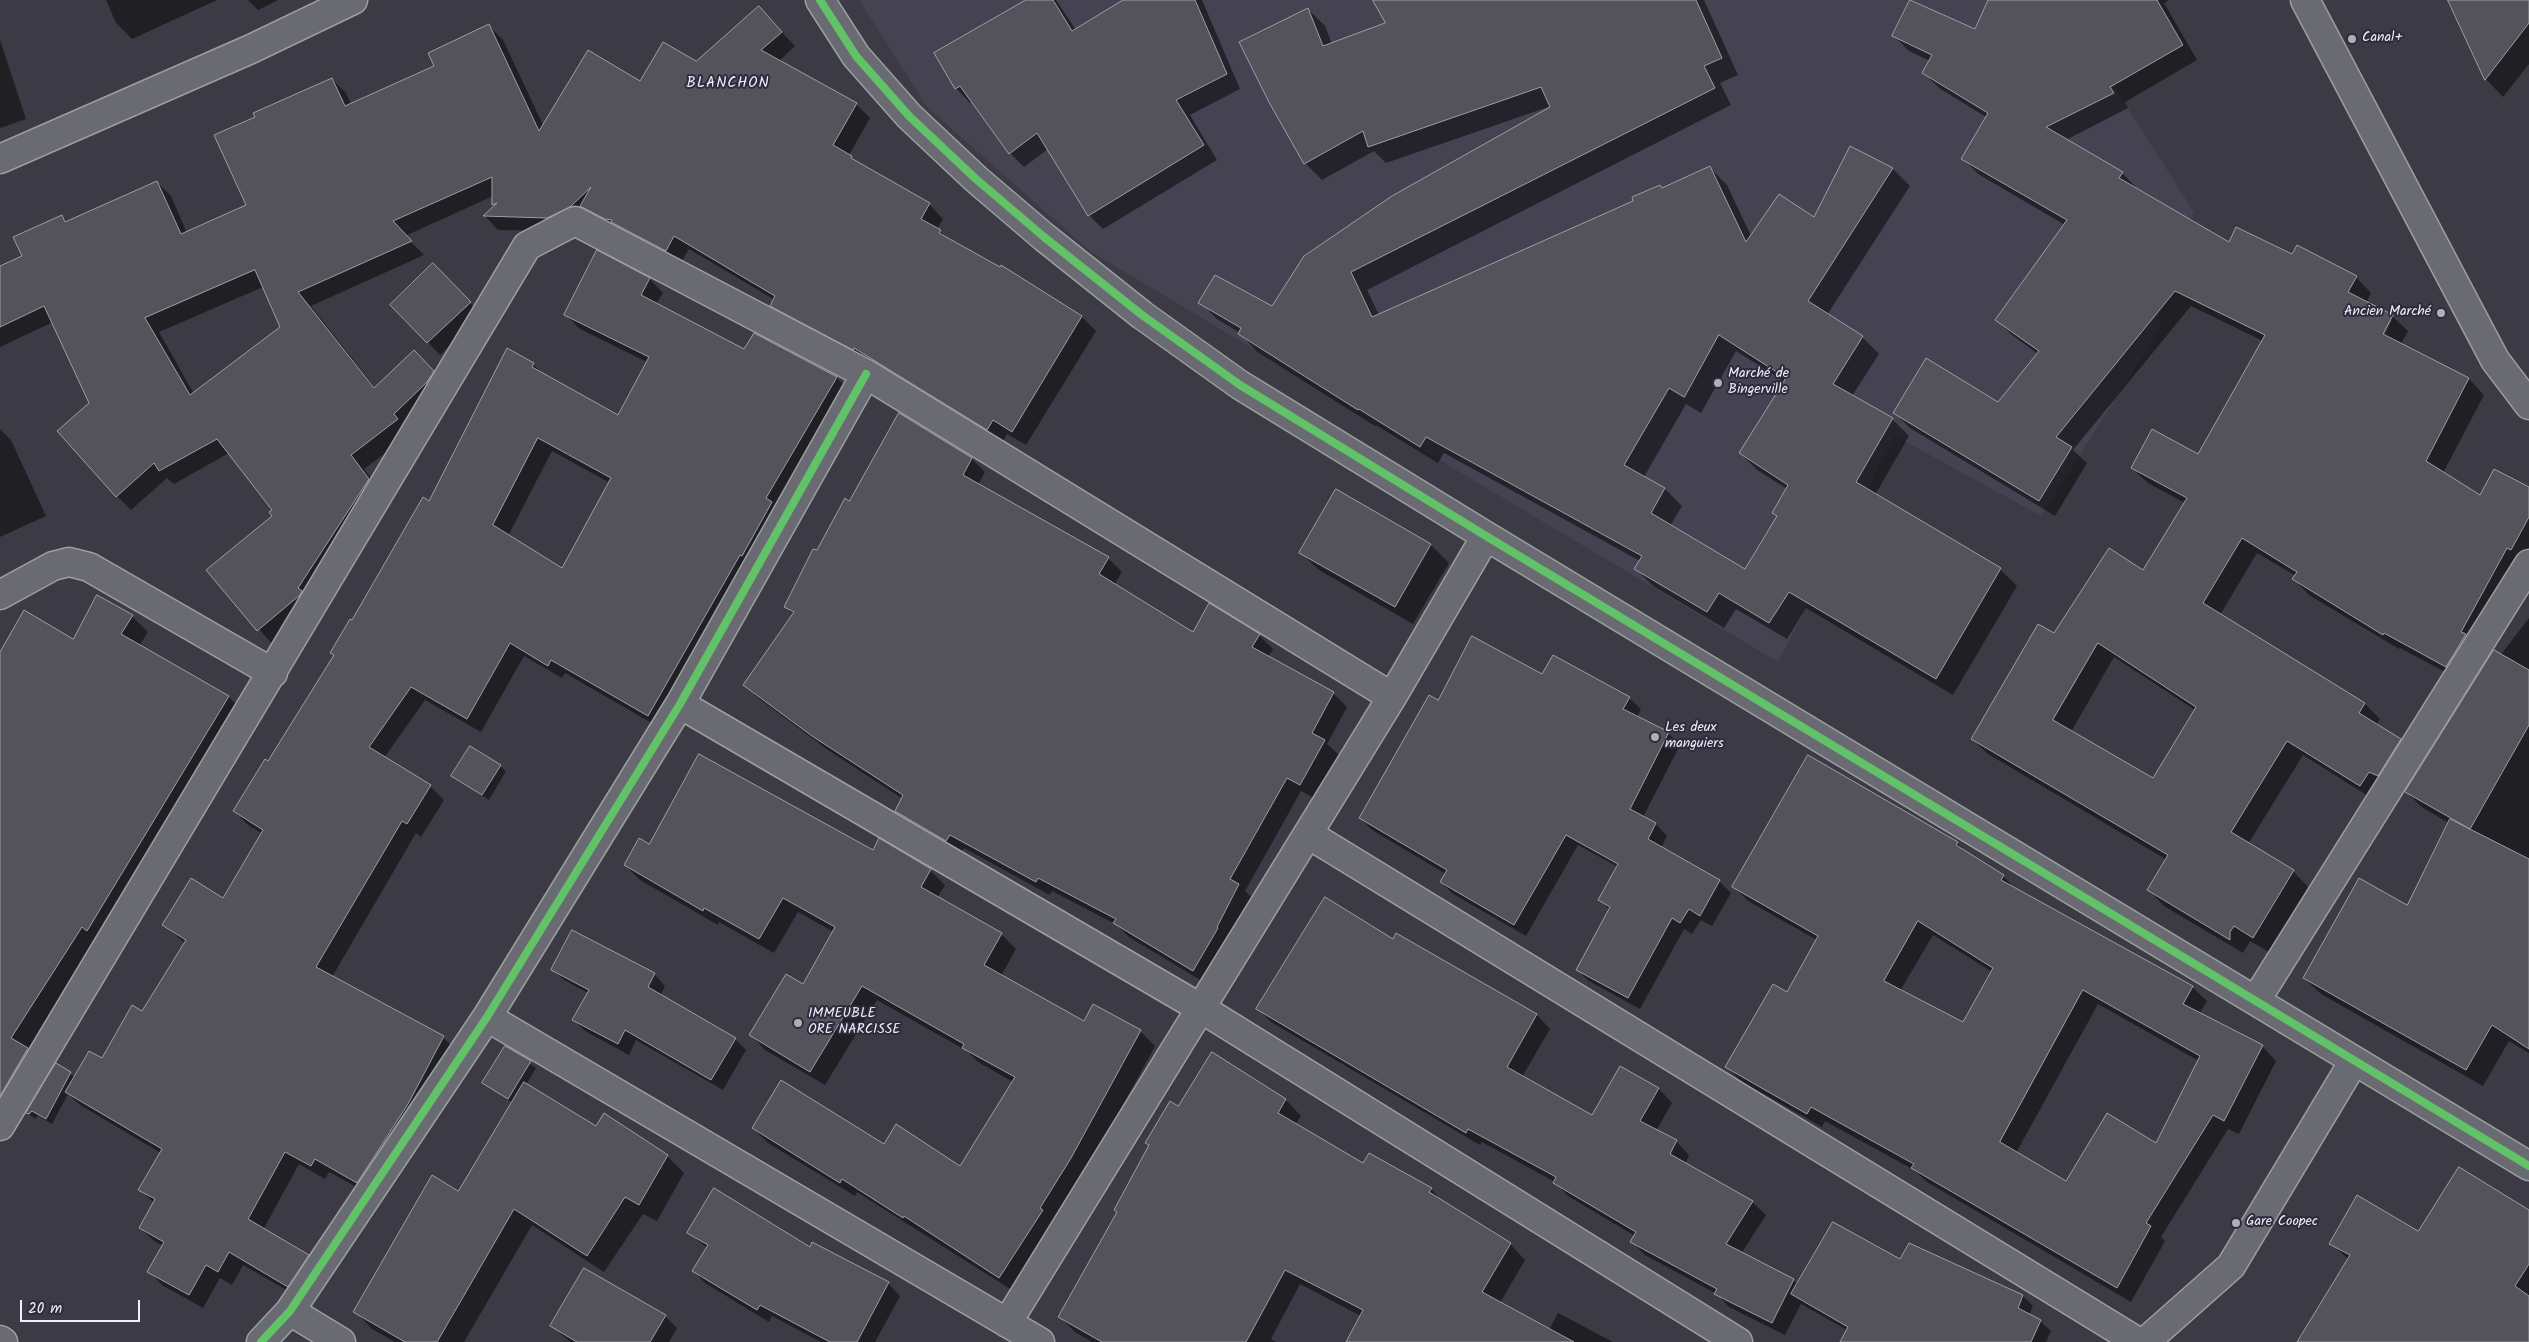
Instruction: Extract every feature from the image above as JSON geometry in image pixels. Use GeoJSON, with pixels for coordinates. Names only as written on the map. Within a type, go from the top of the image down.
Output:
{"type":"FeatureCollection","features":[{"type":"Feature","properties":{"kind":"street"},"geometry":{"type":"LineString","coordinates":[[0,159],[252,49],[352,0]]}},
{"type":"Feature","properties":{"kind":"street"},"geometry":{"type":"LineString","coordinates":[[820,0],[856,56],[909,116],[976,179],[1044,237],[1142,315],[1240,385],[1486,536],[2529,1166]]}},
{"type":"Feature","properties":{"kind":"street"},"geometry":{"type":"LineString","coordinates":[[2304,0],[2495,360],[2529,405]]}},
{"type":"Feature","properties":{"kind":"street"},"geometry":{"type":"LineString","coordinates":[[0,1126],[527,246],[575,221],[866,374],[1392,697]]}},
{"type":"Feature","properties":{"kind":"street"},"geometry":{"type":"LineString","coordinates":[[260,1342],[290,1311],[487,1017],[680,704],[866,374]]}},
{"type":"Feature","properties":{"kind":"street"},"geometry":{"type":"LineString","coordinates":[[1007,1322],[1202,1009],[1392,697],[1486,536]]}},
{"type":"Feature","properties":{"kind":"street"},"geometry":{"type":"LineString","coordinates":[[0,594],[53,566],[69,562],[89,567],[273,672]]}},
{"type":"Feature","properties":{"kind":"street"},"geometry":{"type":"LineString","coordinates":[[2256,1000],[2529,564]]}},
{"type":"Feature","properties":{"kind":"street"},"geometry":{"type":"LineString","coordinates":[[680,704],[1202,1009],[1738,1342]]}},
{"type":"Feature","properties":{"kind":"street"},"geometry":{"type":"LineString","coordinates":[[1308,834],[2138,1342]]}},
{"type":"Feature","properties":{"kind":"street"},"geometry":{"type":"LineString","coordinates":[[487,1017],[1040,1342]]}},
{"type":"Feature","properties":{"kind":"street"},"geometry":{"type":"LineString","coordinates":[[2145,1342],[2231,1266],[2354,1061]]}},
{"type":"Feature","properties":{"kind":"street"},"geometry":{"type":"LineString","coordinates":[[290,1311],[341,1342]]}},
{"type":"Feature","properties":{"kind":"shaded area","name":"Marché de Bingerville"},"geometry":{"type":"Polygon","coordinates":[[[859,0],[2070,0],[2117,91],[2194,212],[2157,279],[2160,329],[2041,516],[1895,436],[1778,662],[1091,252],[927,107],[859,0]]]}},
{"type":"Feature","properties":{"kind":"building"},"geometry":{"type":"Polygon","coordinates":[[[1026,0],[1053,0],[1072,31],[1123,0],[1195,0],[1227,74],[1176,100],[1204,145],[1088,216],[1037,133],[1009,154],[960,86],[955,89],[934,53],[1026,0]]]}},
{"type":"Feature","properties":{"kind":"building"},"geometry":{"type":"Polygon","coordinates":[[[1373,0],[1696,0],[1722,58],[1704,66],[1715,88],[1351,272],[1372,317],[1633,201],[1632,197],[1660,185],[1662,188],[1710,166],[1746,242],[1779,194],[1814,217],[1850,146],[1893,168],[1808,301],[1863,336],[1833,384],[1893,418],[1856,482],[2001,568],[1936,679],[1789,592],[1769,623],[1719,593],[1707,612],[1634,569],[1642,556],[1426,437],[1420,447],[1238,334],[1241,328],[1198,303],[1215,275],[1272,306],[1304,256],[1392,196],[1550,107],[1541,87],[1368,147],[1363,131],[1304,164],[1270,104],[1239,42],[1308,8],[1323,46],[1385,23],[1373,0]],[[1719,335],[1684,397],[1669,388],[1624,465],[1665,488],[1651,513],[1745,569],[1777,516],[1772,513],[1788,485],[1739,453],[1786,378],[1719,335]]]}},
{"type":"Feature","properties":{"kind":"building"},"geometry":{"type":"Polygon","coordinates":[[[1910,0],[1975,29],[1988,0],[2157,0],[2183,45],[2110,87],[2114,93],[2046,127],[2123,172],[2119,178],[2229,242],[2236,227],[2292,254],[2297,245],[2357,276],[2348,292],[2393,315],[2383,334],[2469,378],[2426,461],[2480,495],[2494,469],[2529,487],[2529,517],[2511,550],[2507,548],[2461,632],[2466,634],[2446,667],[2384,633],[2383,635],[2292,579],[2297,572],[2242,538],[2203,603],[2365,703],[2359,713],[2401,739],[2378,776],[2369,772],[2360,786],[2287,741],[2231,832],[2294,870],[2253,938],[2234,926],[2230,932],[2230,940],[2147,890],[2168,855],[1971,739],[2038,624],[2054,633],[2109,548],[2143,570],[2187,498],[2131,468],[2152,429],[2198,454],[2265,335],[2175,291],[2056,437],[2072,447],[2039,501],[1893,413],[1926,358],[1998,402],[2039,351],[1995,320],[2067,220],[1961,159],[1988,113],[1922,73],[1932,55],[1892,36],[1910,0]],[[2098,643],[2053,720],[2153,778],[2196,707],[2098,643]]]}},
{"type":"Feature","properties":{"kind":"building"},"geometry":{"type":"Polygon","coordinates":[[[2448,0],[2529,0],[2529,23],[2485,80],[2448,0]]]}},
{"type":"Feature","properties":{"kind":"building"},"geometry":{"type":"Polygon","coordinates":[[[759,6],[782,32],[761,50],[857,103],[833,145],[852,156],[851,158],[930,203],[921,219],[941,230],[939,233],[1000,267],[1001,265],[1082,316],[1012,432],[993,420],[987,430],[854,348],[853,350],[770,306],[775,296],[674,236],[666,251],[611,222],[612,220],[605,219],[580,206],[591,187],[570,207],[547,218],[483,216],[497,203],[492,205],[492,177],[393,221],[412,241],[298,292],[374,388],[414,350],[434,371],[427,382],[394,414],[398,419],[351,455],[369,479],[298,588],[302,591],[300,595],[257,631],[206,570],[272,516],[269,512],[272,510],[217,439],[159,471],[154,463],[116,497],[57,431],[89,403],[44,306],[0,327],[0,266],[22,256],[13,237],[62,215],[65,222],[157,181],[181,234],[246,205],[214,135],[255,117],[253,113],[332,78],[345,106],[434,66],[428,53],[489,24],[539,131],[588,50],[640,81],[663,42],[696,61],[759,6]],[[255,270],[145,318],[190,395],[280,327],[255,270]]]}},
{"type":"Feature","properties":{"kind":"building"},"geometry":{"type":"Polygon","coordinates":[[[597,250],[650,278],[641,295],[744,349],[754,333],[837,377],[766,498],[772,502],[742,556],[740,555],[648,716],[551,660],[548,666],[510,643],[467,719],[411,687],[369,747],[431,785],[407,824],[402,821],[316,967],[444,1036],[408,1104],[357,1183],[315,1159],[311,1166],[285,1152],[248,1219],[309,1255],[288,1287],[229,1252],[218,1272],[206,1265],[189,1295],[147,1272],[164,1242],[139,1228],[155,1199],[138,1190],[162,1149],[65,1092],[89,1051],[102,1058],[132,1005],[142,1011],[186,940],[162,925],[191,878],[223,898],[263,830],[233,811],[265,759],[268,761],[334,655],[330,653],[350,619],[352,620],[423,497],[429,501],[507,348],[534,363],[532,367],[618,415],[649,357],[564,315],[597,250]],[[538,438],[493,525],[562,568],[611,478],[538,438]]]}},
{"type":"Feature","properties":{"kind":"building"},"geometry":{"type":"Polygon","coordinates":[[[433,263],[471,302],[427,343],[390,305],[433,263]]]}},
{"type":"Feature","properties":{"kind":"building"},"geometry":{"type":"Polygon","coordinates":[[[899,413],[972,458],[963,475],[1109,557],[1099,574],[1193,632],[1209,603],[1260,634],[1252,647],[1334,692],[1312,733],[1325,740],[1300,785],[1287,778],[1230,879],[1239,884],[1218,928],[1193,971],[1113,923],[1116,919],[1038,878],[1036,882],[950,835],[946,841],[895,811],[903,795],[812,736],[743,685],[794,612],[784,607],[813,549],[817,550],[845,498],[849,501],[899,413]]]}},
{"type":"Feature","properties":{"kind":"building"},"geometry":{"type":"Polygon","coordinates":[[[1336,489],[1431,544],[1395,607],[1299,553],[1336,489]]]}},
{"type":"Feature","properties":{"kind":"building"},"geometry":{"type":"Polygon","coordinates":[[[97,595],[133,615],[121,634],[229,696],[87,931],[82,927],[11,1038],[28,1048],[0,1096],[0,652],[24,610],[73,639],[97,595]]]}},
{"type":"Feature","properties":{"kind":"building"},"geometry":{"type":"Polygon","coordinates":[[[1472,636],[1542,674],[1553,655],[1630,697],[1623,709],[1669,732],[1630,809],[1656,823],[1648,839],[1720,880],[1700,916],[1689,909],[1680,923],[1672,918],[1628,998],[1576,970],[1610,907],[1598,900],[1618,864],[1566,835],[1514,925],[1440,882],[1447,870],[1359,818],[1429,695],[1438,700],[1472,636]]]}},
{"type":"Feature","properties":{"kind":"building"},"geometry":{"type":"Polygon","coordinates":[[[2494,650],[2529,670],[2529,725],[2470,829],[2405,792],[2494,650]]]}},
{"type":"Feature","properties":{"kind":"building"},"geometry":{"type":"Polygon","coordinates":[[[470,746],[501,765],[482,795],[451,776],[470,746]]]}},
{"type":"Feature","properties":{"kind":"building"},"geometry":{"type":"Polygon","coordinates":[[[699,754],[873,850],[879,838],[931,869],[921,887],[1002,933],[984,965],[1084,1021],[1093,1004],[1141,1030],[1071,1158],[1040,1208],[1043,1210],[999,1278],[904,1216],[903,1218],[842,1179],[840,1183],[752,1128],[781,1080],[884,1144],[896,1124],[960,1166],[1015,1077],[962,1048],[964,1044],[862,986],[810,1072],[749,1035],[786,974],[803,984],[835,927],[783,898],[759,939],[704,908],[703,911],[624,865],[639,838],[649,844],[699,754]]]}},
{"type":"Feature","properties":{"kind":"building"},"geometry":{"type":"Polygon","coordinates":[[[1808,755],[1958,842],[1956,845],[2004,875],[2001,880],[2193,986],[2183,1004],[2263,1045],[2224,1121],[2213,1115],[2146,1223],[2151,1226],[2117,1288],[1911,1168],[1914,1164],[1811,1107],[1807,1114],[1725,1067],[1773,984],[1787,992],[1818,936],[1732,887],[1808,755]],[[1918,921],[1884,981],[1963,1022],[1993,968],[1918,921]],[[2083,990],[2000,1142],[2066,1181],[2107,1113],[2156,1143],[2200,1056],[2083,990]]]}},
{"type":"Feature","properties":{"kind":"building"},"geometry":{"type":"Polygon","coordinates":[[[2450,819],[2529,859],[2529,1049],[2492,1025],[2466,1070],[2303,978],[2359,878],[2407,905],[2450,819]]]}},
{"type":"Feature","properties":{"kind":"building"},"geometry":{"type":"Polygon","coordinates":[[[1325,897],[1393,939],[1396,933],[1537,1014],[1507,1067],[1592,1115],[1620,1066],[1659,1088],[1640,1121],[1677,1140],[1670,1154],[1753,1201],[1726,1244],[1794,1279],[1772,1323],[1714,1294],[1717,1289],[1630,1242],[1636,1232],[1553,1183],[1556,1177],[1468,1129],[1466,1133],[1256,1009],[1325,897]]]}},
{"type":"Feature","properties":{"kind":"building"},"geometry":{"type":"Polygon","coordinates":[[[572,930],[655,973],[648,987],[736,1038],[711,1080],[625,1030],[618,1044],[572,1020],[589,990],[551,970],[572,930]]]}},
{"type":"Feature","properties":{"kind":"building"},"geometry":{"type":"Polygon","coordinates":[[[505,1046],[531,1061],[508,1099],[482,1083],[505,1046]]]}},
{"type":"Feature","properties":{"kind":"building"},"geometry":{"type":"Polygon","coordinates":[[[1212,1052],[1286,1099],[1278,1113],[1363,1163],[1369,1153],[1432,1188],[1429,1192],[1511,1243],[1482,1292],[1574,1342],[1346,1342],[1363,1310],[1285,1270],[1246,1342],[1102,1342],[1058,1317],[1117,1212],[1114,1210],[1149,1145],[1145,1143],[1170,1101],[1178,1106],[1212,1052]]]}},
{"type":"Feature","properties":{"kind":"building"},"geometry":{"type":"Polygon","coordinates":[[[56,1063],[71,1072],[46,1119],[32,1111],[29,1114],[26,1113],[56,1063]]]}},
{"type":"Feature","properties":{"kind":"building"},"geometry":{"type":"Polygon","coordinates":[[[524,1082],[596,1126],[604,1113],[668,1155],[639,1205],[625,1197],[587,1256],[514,1209],[437,1342],[405,1342],[353,1312],[432,1175],[458,1191],[524,1082]]]}},
{"type":"Feature","properties":{"kind":"building"},"geometry":{"type":"Polygon","coordinates":[[[2459,1167],[2529,1210],[2529,1264],[2515,1286],[2529,1296],[2529,1342],[2297,1342],[2350,1255],[2329,1244],[2357,1195],[2418,1231],[2459,1167]]]}},
{"type":"Feature","properties":{"kind":"building"},"geometry":{"type":"Polygon","coordinates":[[[714,1188],[810,1247],[812,1242],[889,1282],[857,1342],[830,1342],[760,1305],[757,1310],[692,1271],[708,1245],[687,1233],[714,1188]]]}},
{"type":"Feature","properties":{"kind":"building"},"geometry":{"type":"Polygon","coordinates":[[[1833,1222],[1900,1259],[1909,1243],[2023,1295],[2018,1308],[2041,1320],[2031,1342],[1840,1342],[1848,1327],[1791,1294],[1833,1222]]]}},
{"type":"Feature","properties":{"kind":"building"},"geometry":{"type":"Polygon","coordinates":[[[584,1268],[666,1315],[650,1342],[577,1342],[550,1326],[584,1268]]]}},
{"type":"Feature","properties":{"kind":"cycle path"},"geometry":{"type":"LineString","coordinates":[[820,0],[856,56],[909,116],[976,179],[1044,237],[1142,315],[1240,385],[1486,536],[2529,1166]]}},
{"type":"Feature","properties":{"kind":"cycle path"},"geometry":{"type":"LineString","coordinates":[[261,1342],[290,1311],[487,1017],[680,704],[866,374]]}},
{"type":"Feature","properties":{"kind":"place","name":"Canal+"},"geometry":{"type":"Point","coordinates":[2352,39]}},
{"type":"Feature","properties":{"kind":"place","name":"Ancien Marché"},"geometry":{"type":"Point","coordinates":[2441,313]}},
{"type":"Feature","properties":{"kind":"place","name":"Marché de Bingerville"},"geometry":{"type":"Point","coordinates":[1718,383]}},
{"type":"Feature","properties":{"kind":"place","name":"Les deux manguiers"},"geometry":{"type":"Point","coordinates":[1655,737]}},
{"type":"Feature","properties":{"kind":"place","name":"IMMEUBLE ORE NARCISSE"},"geometry":{"type":"Point","coordinates":[798,1023]}},
{"type":"Feature","properties":{"kind":"place","name":"Gare Coopec"},"geometry":{"type":"Point","coordinates":[2236,1223]}},
{"type":"Feature","properties":{"kind":"district","name":"BLANCHON"},"geometry":{"type":"Point","coordinates":[728,84]}}]}
